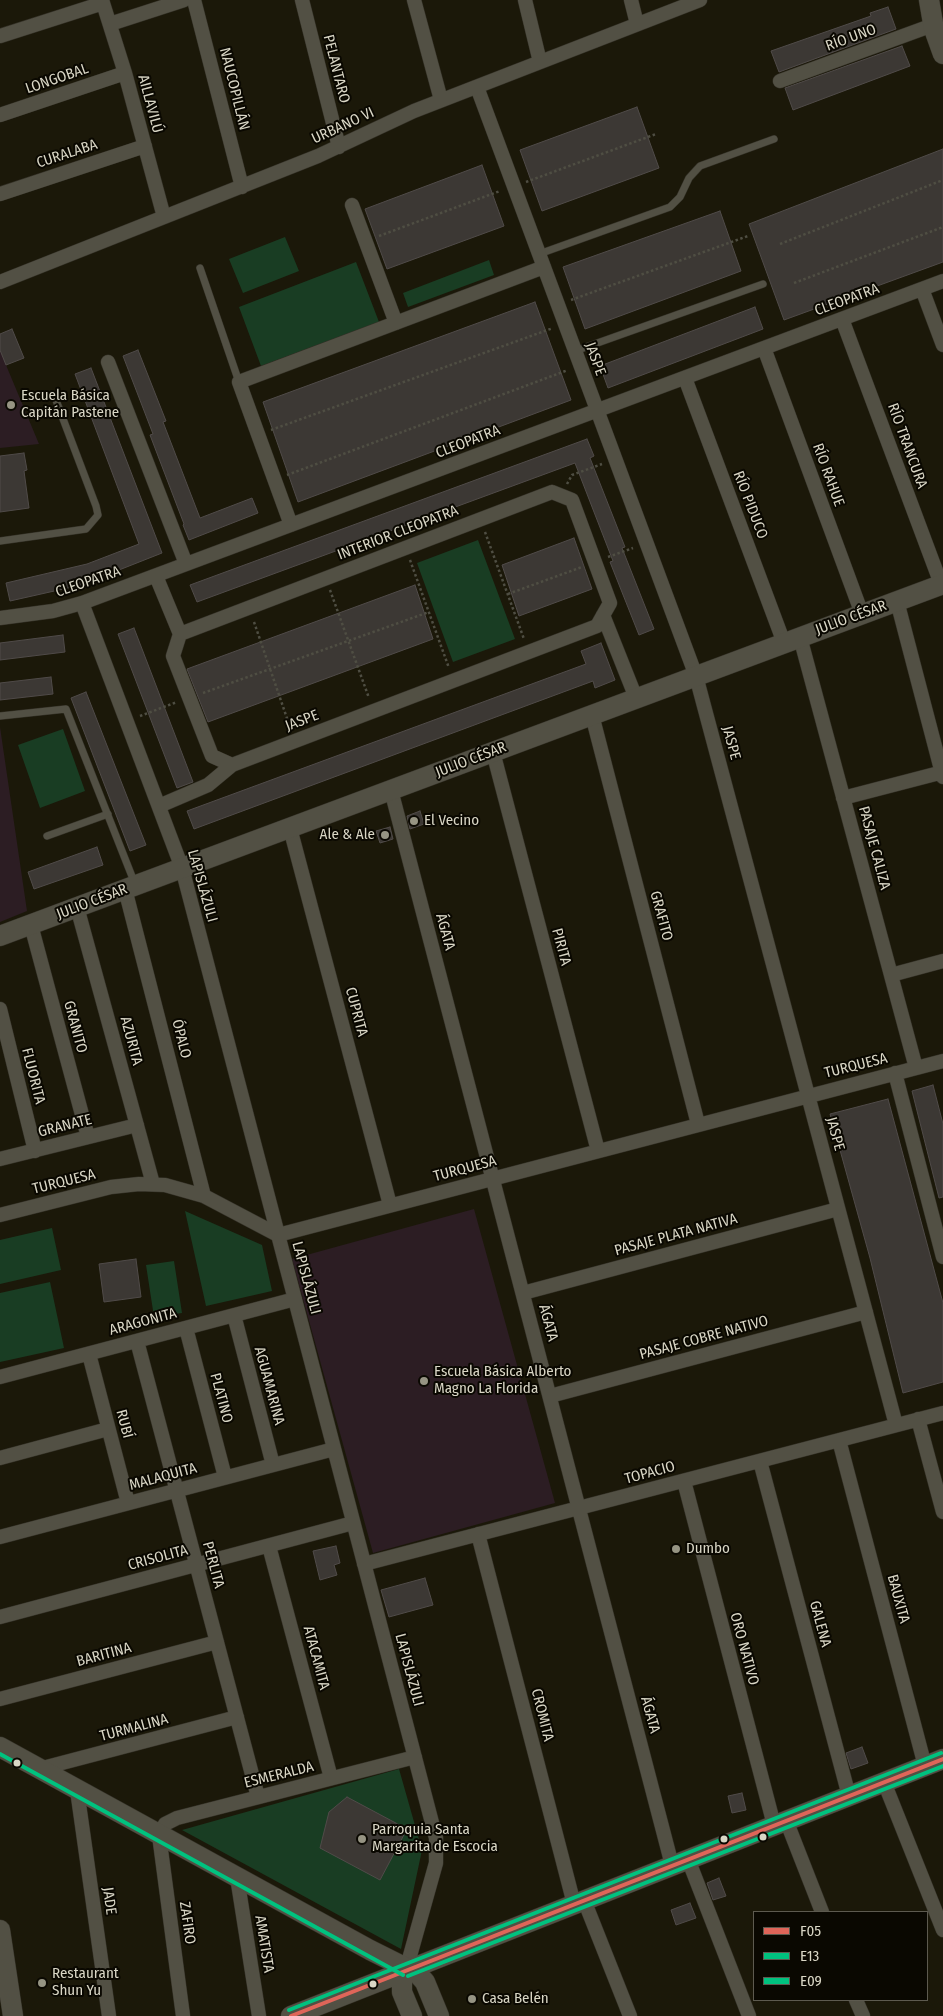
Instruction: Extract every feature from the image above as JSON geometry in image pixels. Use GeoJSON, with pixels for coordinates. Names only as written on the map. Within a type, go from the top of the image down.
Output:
{"type":"FeatureCollection","features":[{"type":"Feature","properties":{"kind":"street"},"geometry":{"type":"LineString","coordinates":[[110,24],[184,0]]}},
{"type":"Feature","properties":{"kind":"street","name":"NAUCOPILLÁN"},"geometry":{"type":"LineString","coordinates":[[194,0],[242,187]]}},
{"type":"Feature","properties":{"kind":"street","name":"PELANTARO"},"geometry":{"type":"LineString","coordinates":[[302,0],[338,147]]}},
{"type":"Feature","properties":{"kind":"street"},"geometry":{"type":"LineString","coordinates":[[414,0],[441,100]]}},
{"type":"Feature","properties":{"kind":"street"},"geometry":{"type":"LineString","coordinates":[[525,0],[540,62]]}},
{"type":"Feature","properties":{"kind":"street"},"geometry":{"type":"LineString","coordinates":[[631,0],[637,24]]}},
{"type":"Feature","properties":{"kind":"street","name":"URBANO VI"},"geometry":{"type":"LineString","coordinates":[[0,282],[242,187],[338,147],[441,100],[700,0]]}},
{"type":"Feature","properties":{"kind":"street"},"geometry":{"type":"LineString","coordinates":[[929,0],[943,54]]}},
{"type":"Feature","properties":{"kind":"street"},"geometry":{"type":"LineString","coordinates":[[0,36],[102,1]]}},
{"type":"Feature","properties":{"kind":"street","name":"AILLAVILÚ"},"geometry":{"type":"LineString","coordinates":[[102,1],[125,73],[164,218]]}},
{"type":"Feature","properties":{"kind":"street","name":"RÍO UNO"},"geometry":{"type":"LineString","coordinates":[[780,81],[937,27]]}},
{"type":"Feature","properties":{"kind":"street","name":"LONGOBAL"},"geometry":{"type":"LineString","coordinates":[[0,115],[125,73]]}},
{"type":"Feature","properties":{"kind":"street","name":"JASPE"},"geometry":{"type":"LineString","coordinates":[[477,87],[696,676],[896,1425]]}},
{"type":"Feature","properties":{"kind":"street","name":"CURALABA"},"geometry":{"type":"LineString","coordinates":[[0,194],[145,146]]}},
{"type":"Feature","properties":{"kind":"street"},"geometry":{"type":"LineString","coordinates":[[352,205],[396,323]]}},
{"type":"Feature","properties":{"kind":"street"},"geometry":{"type":"LineString","coordinates":[[291,525],[239,382],[396,323],[541,261]]}},
{"type":"Feature","properties":{"kind":"street","name":"CLEOPATRA"},"geometry":{"type":"LineString","coordinates":[[0,618],[53,611],[82,603],[943,281]]}},
{"type":"Feature","properties":{"kind":"street"},"geometry":{"type":"LineString","coordinates":[[922,289],[943,345]]}},
{"type":"Feature","properties":{"kind":"street","name":"RÍO TRANCURA"},"geometry":{"type":"LineString","coordinates":[[842,319],[942,584]]}},
{"type":"Feature","properties":{"kind":"street","name":"RÍO RAHUE"},"geometry":{"type":"LineString","coordinates":[[764,348],[862,614]]}},
{"type":"Feature","properties":{"kind":"street"},"geometry":{"type":"LineString","coordinates":[[108,362],[186,564]]}},
{"type":"Feature","properties":{"kind":"street","name":"RÍO PIDUCO"},"geometry":{"type":"LineString","coordinates":[[685,378],[792,640]]}},
{"type":"Feature","properties":{"kind":"street","name":"INTERIOR CLEOPATRA"},"geometry":{"type":"LineString","coordinates":[[180,634],[552,492],[561,496]]}},
{"type":"Feature","properties":{"kind":"street"},"geometry":{"type":"LineString","coordinates":[[561,496],[572,500],[610,603],[604,615],[636,698]]}},
{"type":"Feature","properties":{"kind":"street"},"geometry":{"type":"LineString","coordinates":[[156,576],[180,634],[173,656],[212,756],[232,764],[208,785],[159,806]]}},
{"type":"Feature","properties":{"kind":"street","name":"JULIO CÉSAR"},"geometry":{"type":"LineString","coordinates":[[0,936],[942,584]]}},
{"type":"Feature","properties":{"kind":"street"},"geometry":{"type":"LineString","coordinates":[[843,798],[943,774],[897,601]]}},
{"type":"Feature","properties":{"kind":"street","name":"LAPISLÁZULI"},"geometry":{"type":"LineString","coordinates":[[82,603],[182,868],[436,1838],[437,1854],[434,1872],[406,1970]]}},
{"type":"Feature","properties":{"kind":"street","name":"JASPE"},"geometry":{"type":"LineString","coordinates":[[232,764],[598,626],[604,615]]}},
{"type":"Feature","properties":{"kind":"street","name":"PASAJE CALIZA"},"geometry":{"type":"LineString","coordinates":[[792,640],[843,798],[916,1068]]}},
{"type":"Feature","properties":{"kind":"street","name":"GRAFITO"},"geometry":{"type":"LineString","coordinates":[[592,715],[698,1124]]}},
{"type":"Feature","properties":{"kind":"street","name":"PIRITA"},"geometry":{"type":"LineString","coordinates":[[493,752],[598,1151]]}},
{"type":"Feature","properties":{"kind":"street","name":"ÁGATA"},"geometry":{"type":"LineString","coordinates":[[391,790],[579,1508],[680,1862],[750,2016]]}},
{"type":"Feature","properties":{"kind":"street","name":"CUPRITA"},"geometry":{"type":"LineString","coordinates":[[290,828],[390,1205]]}},
{"type":"Feature","properties":{"kind":"street","name":"ÓPALO"},"geometry":{"type":"LineString","coordinates":[[130,887],[204,1196]]}},
{"type":"Feature","properties":{"kind":"street","name":"AZURITA"},"geometry":{"type":"LineString","coordinates":[[77,907],[153,1184]]}},
{"type":"Feature","properties":{"kind":"street","name":"GRANITO"},"geometry":{"type":"LineString","coordinates":[[31,925],[88,1137]]}},
{"type":"Feature","properties":{"kind":"street"},"geometry":{"type":"LineString","coordinates":[[891,975],[943,961]]}},
{"type":"Feature","properties":{"kind":"street","name":"FLUORITA"},"geometry":{"type":"LineString","coordinates":[[0,1009],[35,1151]]}},
{"type":"Feature","properties":{"kind":"street","name":"TURQUESA"},"geometry":{"type":"LineString","coordinates":[[0,1215],[110,1187],[153,1184],[178,1187],[204,1196],[278,1235],[943,1061]]}},
{"type":"Feature","properties":{"kind":"street"},"geometry":{"type":"LineString","coordinates":[[894,1073],[943,1257]]}},
{"type":"Feature","properties":{"kind":"street","name":"GRANATE"},"geometry":{"type":"LineString","coordinates":[[0,1159],[137,1125]]}},
{"type":"Feature","properties":{"kind":"street","name":"PASAJE PLATA NATIVA"},"geometry":{"type":"LineString","coordinates":[[523,1293],[838,1209]]}},
{"type":"Feature","properties":{"kind":"street","name":"ARAGONITA"},"geometry":{"type":"LineString","coordinates":[[0,1377],[295,1299]]}},
{"type":"Feature","properties":{"kind":"street","name":"PASAJE COBRE NATIVO"},"geometry":{"type":"LineString","coordinates":[[550,1396],[866,1312]]}},
{"type":"Feature","properties":{"kind":"street","name":"AGUAMARINA"},"geometry":{"type":"LineString","coordinates":[[234,1315],[274,1465]]}},
{"type":"Feature","properties":{"kind":"street","name":"PLATINO"},"geometry":{"type":"LineString","coordinates":[[186,1328],[225,1477]]}},
{"type":"Feature","properties":{"kind":"street","name":"PERLITA"},"geometry":{"type":"LineString","coordinates":[[137,1341],[258,1797]]}},
{"type":"Feature","properties":{"kind":"street","name":"RUBÍ"},"geometry":{"type":"LineString","coordinates":[[89,1354],[128,1503]]}},
{"type":"Feature","properties":{"kind":"street","name":"TOPACIO"},"geometry":{"type":"LineString","coordinates":[[364,1564],[943,1413]]}},
{"type":"Feature","properties":{"kind":"street"},"geometry":{"type":"LineString","coordinates":[[918,1419],[943,1512]]}},
{"type":"Feature","properties":{"kind":"street"},"geometry":{"type":"LineString","coordinates":[[0,1458],[108,1430]]}},
{"type":"Feature","properties":{"kind":"street","name":"BAUXITA"},"geometry":{"type":"LineString","coordinates":[[839,1440],[934,1763]]}},
{"type":"Feature","properties":{"kind":"street","name":"MALAQUITA"},"geometry":{"type":"LineString","coordinates":[[0,1537],[334,1449]]}},
{"type":"Feature","properties":{"kind":"street","name":"GALENA"},"geometry":{"type":"LineString","coordinates":[[760,1460],[849,1796]]}},
{"type":"Feature","properties":{"kind":"street","name":"ORO NATIVO"},"geometry":{"type":"LineString","coordinates":[[684,1481],[780,1823],[822,1911]]}},
{"type":"Feature","properties":{"kind":"street","name":"CRISOLITA"},"geometry":{"type":"LineString","coordinates":[[0,1617],[353,1523]]}},
{"type":"Feature","properties":{"kind":"street","name":"CROMITA"},"geometry":{"type":"LineString","coordinates":[[478,1534],[579,1902],[630,2016]]}},
{"type":"Feature","properties":{"kind":"street","name":"ATACAMITA"},"geometry":{"type":"LineString","coordinates":[[269,1546],[331,1778]]}},
{"type":"Feature","properties":{"kind":"street","name":"BARITINA"},"geometry":{"type":"LineString","coordinates":[[0,1699],[217,1642]]}},
{"type":"Feature","properties":{"kind":"street","name":"TURMALINA"},"geometry":{"type":"LineString","coordinates":[[40,1769],[237,1718]]}},
{"type":"Feature","properties":{"kind":"street"},"geometry":{"type":"LineString","coordinates":[[0,1748],[406,1970],[418,1974],[425,1982],[439,2016]]}},
{"type":"Feature","properties":{"kind":"street","name":"ESMERALDA"},"geometry":{"type":"LineString","coordinates":[[159,1835],[162,1828],[170,1820],[415,1757]]}},
{"type":"Feature","properties":{"kind":"street"},"geometry":{"type":"LineString","coordinates":[[291,2016],[934,1763]]}},
{"type":"Feature","properties":{"kind":"street"},"geometry":{"type":"LineString","coordinates":[[884,1782],[943,1930]]}},
{"type":"Feature","properties":{"kind":"street","name":"JADE"},"geometry":{"type":"LineString","coordinates":[[77,1790],[109,2016]]}},
{"type":"Feature","properties":{"kind":"street","name":"ZAFIRO"},"geometry":{"type":"LineString","coordinates":[[159,1835],[183,2016]]}},
{"type":"Feature","properties":{"kind":"street","name":"AMATISTA"},"geometry":{"type":"LineString","coordinates":[[237,1877],[259,2016]]}},
{"type":"Feature","properties":{"kind":"street"},"geometry":{"type":"LineString","coordinates":[[0,1930],[13,2016]]}},
{"type":"Feature","properties":{"kind":"street"},"geometry":{"type":"LineString","coordinates":[[406,1970],[402,1981],[402,1992],[412,2016]]}},
{"type":"Feature","properties":{"kind":"street"},"geometry":{"type":"LineString","coordinates":[[856,2001],[863,2016]]}},
{"type":"Feature","properties":{"kind":"lane"},"geometry":{"type":"LineString","coordinates":[[541,261],[670,208],[680,197],[689,178],[700,166],[774,139]]}},
{"type":"Feature","properties":{"kind":"lane"},"geometry":{"type":"LineString","coordinates":[[200,268],[239,382]]}},
{"type":"Feature","properties":{"kind":"lane"},"geometry":{"type":"LineString","coordinates":[[575,351],[763,284]]}},
{"type":"Feature","properties":{"kind":"lane"},"geometry":{"type":"LineString","coordinates":[[0,541],[86,529],[98,515],[54,395]]}},
{"type":"Feature","properties":{"kind":"lane"},"geometry":{"type":"LineString","coordinates":[[0,716],[66,709],[108,814],[130,887]]}},
{"type":"Feature","properties":{"kind":"lane"},"geometry":{"type":"LineString","coordinates":[[47,836],[108,814]]}},
{"type":"Feature","properties":{"kind":"path"},"geometry":{"type":"LineString","coordinates":[[780,244],[943,180]]}},
{"type":"Feature","properties":{"kind":"path"},"geometry":{"type":"LineString","coordinates":[[794,283],[943,227]]}},
{"type":"Feature","properties":{"kind":"path"},"geometry":{"type":"LineString","coordinates":[[558,304],[748,236]]}},
{"type":"Feature","properties":{"kind":"path"},"geometry":{"type":"LineString","coordinates":[[258,435],[565,324]]}},
{"type":"Feature","properties":{"kind":"path"},"geometry":{"type":"LineString","coordinates":[[274,480],[580,365]]}},
{"type":"Feature","properties":{"kind":"path"},"geometry":{"type":"LineString","coordinates":[[561,496],[572,475],[615,459]]}},
{"type":"Feature","properties":{"kind":"path"},"geometry":{"type":"LineString","coordinates":[[481,519],[529,652]]}},
{"type":"Feature","properties":{"kind":"path"},"geometry":{"type":"LineString","coordinates":[[508,594],[646,543]]}},
{"type":"Feature","properties":{"kind":"path"},"geometry":{"type":"LineString","coordinates":[[406,548],[454,681]]}},
{"type":"Feature","properties":{"kind":"path"},"geometry":{"type":"LineString","coordinates":[[326,578],[373,711]]}},
{"type":"Feature","properties":{"kind":"path"},"geometry":{"type":"LineString","coordinates":[[249,608],[295,741]]}},
{"type":"Feature","properties":{"kind":"path"},"geometry":{"type":"LineString","coordinates":[[127,720],[429,612]]}},
{"type":"Feature","properties":{"kind":"shaded area","name":"Escuela Básica Capitán Pastene"},"geometry":{"type":"Polygon","coordinates":[[[0,350],[6,365],[39,444],[0,448],[0,350]]]}},
{"type":"Feature","properties":{"kind":"shaded area"},"geometry":{"type":"Polygon","coordinates":[[[0,727],[27,911],[0,922],[0,727]]]}},
{"type":"Feature","properties":{"kind":"shaded area","name":"Escuela Básica Alberto Magno La Florida"},"geometry":{"type":"Polygon","coordinates":[[[474,1209],[555,1503],[373,1553],[292,1259],[474,1209]]]}},
{"type":"Feature","properties":{"kind":"green space"},"geometry":{"type":"Polygon","coordinates":[[[285,237],[299,271],[243,293],[229,259],[285,237]]]}},
{"type":"Feature","properties":{"kind":"green space"},"geometry":{"type":"Polygon","coordinates":[[[489,260],[494,275],[408,307],[403,293],[489,260]]]}},
{"type":"Feature","properties":{"kind":"green space"},"geometry":{"type":"Polygon","coordinates":[[[356,262],[379,322],[261,366],[239,307],[356,262]]]}},
{"type":"Feature","properties":{"kind":"green space"},"geometry":{"type":"Polygon","coordinates":[[[478,540],[515,639],[453,662],[417,563],[478,540]]]}},
{"type":"Feature","properties":{"kind":"green space"},"geometry":{"type":"Polygon","coordinates":[[[63,729],[85,791],[40,808],[18,745],[63,729]]]}},
{"type":"Feature","properties":{"kind":"green space"},"geometry":{"type":"Polygon","coordinates":[[[185,1211],[262,1245],[272,1291],[206,1306],[185,1211]]]}},
{"type":"Feature","properties":{"kind":"green space"},"geometry":{"type":"Polygon","coordinates":[[[52,1228],[61,1270],[0,1284],[0,1240],[52,1228]]]}},
{"type":"Feature","properties":{"kind":"green space"},"geometry":{"type":"Polygon","coordinates":[[[174,1261],[182,1313],[154,1317],[146,1265],[174,1261]]]}},
{"type":"Feature","properties":{"kind":"green space"},"geometry":{"type":"Polygon","coordinates":[[[50,1282],[64,1348],[0,1362],[0,1293],[50,1282]]]}},
{"type":"Feature","properties":{"kind":"green space"},"geometry":{"type":"Polygon","coordinates":[[[399,1769],[422,1850],[401,1949],[182,1830],[399,1769]]]}},
{"type":"Feature","properties":{"kind":"building"},"geometry":{"type":"Polygon","coordinates":[[[888,7],[896,29],[779,72],[771,51],[871,16],[870,13],[888,7]]]}},
{"type":"Feature","properties":{"kind":"building"},"geometry":{"type":"Polygon","coordinates":[[[902,46],[910,66],[793,110],[785,88],[902,46]]]}},
{"type":"Feature","properties":{"kind":"building"},"geometry":{"type":"Polygon","coordinates":[[[637,107],[659,168],[542,211],[520,150],[637,107]]]}},
{"type":"Feature","properties":{"kind":"building"},"geometry":{"type":"Polygon","coordinates":[[[943,149],[943,262],[784,320],[749,224],[943,149]]]}},
{"type":"Feature","properties":{"kind":"building"},"geometry":{"type":"Polygon","coordinates":[[[482,165],[504,226],[387,269],[365,209],[482,165]]]}},
{"type":"Feature","properties":{"kind":"building"},"geometry":{"type":"Polygon","coordinates":[[[720,211],[741,271],[585,329],[563,267],[720,211]]]}},
{"type":"Feature","properties":{"kind":"building"},"geometry":{"type":"Polygon","coordinates":[[[535,302],[571,400],[298,502],[263,402],[535,302]]]}},
{"type":"Feature","properties":{"kind":"building"},"geometry":{"type":"Polygon","coordinates":[[[755,307],[763,329],[608,388],[600,366],[755,307]]]}},
{"type":"Feature","properties":{"kind":"building"},"geometry":{"type":"Polygon","coordinates":[[[12,329],[24,358],[6,365],[0,350],[0,334],[12,329]]]}},
{"type":"Feature","properties":{"kind":"building"},"geometry":{"type":"Polygon","coordinates":[[[138,350],[166,421],[163,422],[200,518],[252,498],[258,513],[189,540],[150,435],[153,434],[123,356],[138,350]]]}},
{"type":"Feature","properties":{"kind":"building"},"geometry":{"type":"Polygon","coordinates":[[[91,368],[162,553],[81,585],[10,601],[6,583],[87,564],[139,544],[75,374],[91,368]]]}},
{"type":"Feature","properties":{"kind":"building"},"geometry":{"type":"Polygon","coordinates":[[[587,439],[594,456],[590,458],[625,547],[622,548],[654,629],[639,635],[610,562],[613,561],[575,463],[197,602],[190,585],[587,439]]]}},
{"type":"Feature","properties":{"kind":"building"},"geometry":{"type":"Polygon","coordinates":[[[24,453],[27,470],[24,471],[29,508],[0,512],[0,456],[24,453]]]}},
{"type":"Feature","properties":{"kind":"building"},"geometry":{"type":"Polygon","coordinates":[[[574,538],[592,589],[519,616],[502,565],[574,538]]]}},
{"type":"Feature","properties":{"kind":"building"},"geometry":{"type":"Polygon","coordinates":[[[415,585],[433,639],[208,722],[187,669],[415,585]]]}},
{"type":"Feature","properties":{"kind":"building"},"geometry":{"type":"Polygon","coordinates":[[[134,628],[193,782],[177,788],[118,634],[134,628]]]}},
{"type":"Feature","properties":{"kind":"building"},"geometry":{"type":"Polygon","coordinates":[[[63,635],[65,652],[0,660],[0,643],[63,635]]]}},
{"type":"Feature","properties":{"kind":"building"},"geometry":{"type":"Polygon","coordinates":[[[601,643],[615,680],[595,688],[593,681],[194,829],[187,811],[586,664],[581,651],[601,643]]]}},
{"type":"Feature","properties":{"kind":"building"},"geometry":{"type":"Polygon","coordinates":[[[51,677],[53,694],[0,700],[0,683],[51,677]]]}},
{"type":"Feature","properties":{"kind":"building"},"geometry":{"type":"Polygon","coordinates":[[[86,692],[146,845],[130,851],[71,698],[86,692]]]}},
{"type":"Feature","properties":{"kind":"building","name":"El Vecino"},"geometry":{"type":"Polygon","coordinates":[[[420,811],[424,824],[410,829],[407,816],[420,811]]]}},
{"type":"Feature","properties":{"kind":"building","name":"Ale & Ale"},"geometry":{"type":"Polygon","coordinates":[[[390,827],[393,839],[380,843],[376,831],[390,827]]]}},
{"type":"Feature","properties":{"kind":"building"},"geometry":{"type":"Polygon","coordinates":[[[97,847],[103,865],[34,889],[28,872],[97,847]]]}},
{"type":"Feature","properties":{"kind":"building"},"geometry":{"type":"Polygon","coordinates":[[[933,1085],[943,1124],[943,1197],[939,1198],[912,1091],[933,1085]]]}},
{"type":"Feature","properties":{"kind":"building"},"geometry":{"type":"Polygon","coordinates":[[[888,1099],[943,1303],[943,1382],[903,1393],[870,1258],[830,1114],[888,1099]]]}},
{"type":"Feature","properties":{"kind":"building"},"geometry":{"type":"Polygon","coordinates":[[[136,1259],[141,1297],[104,1302],[99,1264],[136,1259]]]}},
{"type":"Feature","properties":{"kind":"building"},"geometry":{"type":"Polygon","coordinates":[[[336,1546],[340,1563],[334,1565],[337,1575],[320,1580],[313,1551],[336,1546]]]}},
{"type":"Feature","properties":{"kind":"building"},"geometry":{"type":"Polygon","coordinates":[[[425,1578],[433,1605],[389,1617],[381,1590],[425,1578]]]}},
{"type":"Feature","properties":{"kind":"building"},"geometry":{"type":"Polygon","coordinates":[[[862,1747],[868,1763],[851,1769],[846,1753],[862,1747]]]}},
{"type":"Feature","properties":{"kind":"building"},"geometry":{"type":"Polygon","coordinates":[[[742,1793],[746,1810],[732,1813],[728,1796],[742,1793]]]}},
{"type":"Feature","properties":{"kind":"building","name":"Parroquia Santa Margarita de Escocia"},"geometry":{"type":"Polygon","coordinates":[[[347,1797],[407,1829],[380,1880],[320,1848],[329,1812],[347,1797]]]}},
{"type":"Feature","properties":{"kind":"building"},"geometry":{"type":"Polygon","coordinates":[[[719,1878],[726,1896],[713,1900],[707,1883],[719,1878]]]}},
{"type":"Feature","properties":{"kind":"building"},"geometry":{"type":"Polygon","coordinates":[[[690,1903],[696,1918],[676,1925],[671,1910],[690,1903]]]}},
{"type":"Feature","properties":{"kind":"transit line","name":"E09"},"geometry":{"type":"LineString","coordinates":[[289,2010],[941,1753]]}},
{"type":"Feature","properties":{"kind":"transit line","name":"E13"},"geometry":{"type":"LineString","coordinates":[[0,1754],[403,1975]]}},
{"type":"Feature","properties":{"kind":"transit line","name":"F05"},"geometry":{"type":"LineString","coordinates":[[291,2016],[943,1759]]}},
{"type":"Feature","properties":{"kind":"transit line","name":"E13"},"geometry":{"type":"LineString","coordinates":[[408,1976],[943,1766]]}},
{"type":"Feature","properties":{"kind":"place","name":"Escuela Básica Capitán Pastene"},"geometry":{"type":"Point","coordinates":[11,405]}},
{"type":"Feature","properties":{"kind":"place","name":"El Vecino"},"geometry":{"type":"Point","coordinates":[414,821]}},
{"type":"Feature","properties":{"kind":"place","name":"Ale & Ale"},"geometry":{"type":"Point","coordinates":[385,835]}},
{"type":"Feature","properties":{"kind":"place","name":"Escuela Básica Alberto Magno La Florida"},"geometry":{"type":"Point","coordinates":[424,1381]}},
{"type":"Feature","properties":{"kind":"place","name":"Dumbo"},"geometry":{"type":"Point","coordinates":[676,1549]}},
{"type":"Feature","properties":{"kind":"place","name":"Parroquia Santa Margarita de Escocia"},"geometry":{"type":"Point","coordinates":[362,1839]}},
{"type":"Feature","properties":{"kind":"place","name":"Restaurant Shun Yu"},"geometry":{"type":"Point","coordinates":[42,1983]}},
{"type":"Feature","properties":{"kind":"place","name":"Casa Belén"},"geometry":{"type":"Point","coordinates":[472,1999]}}]}
